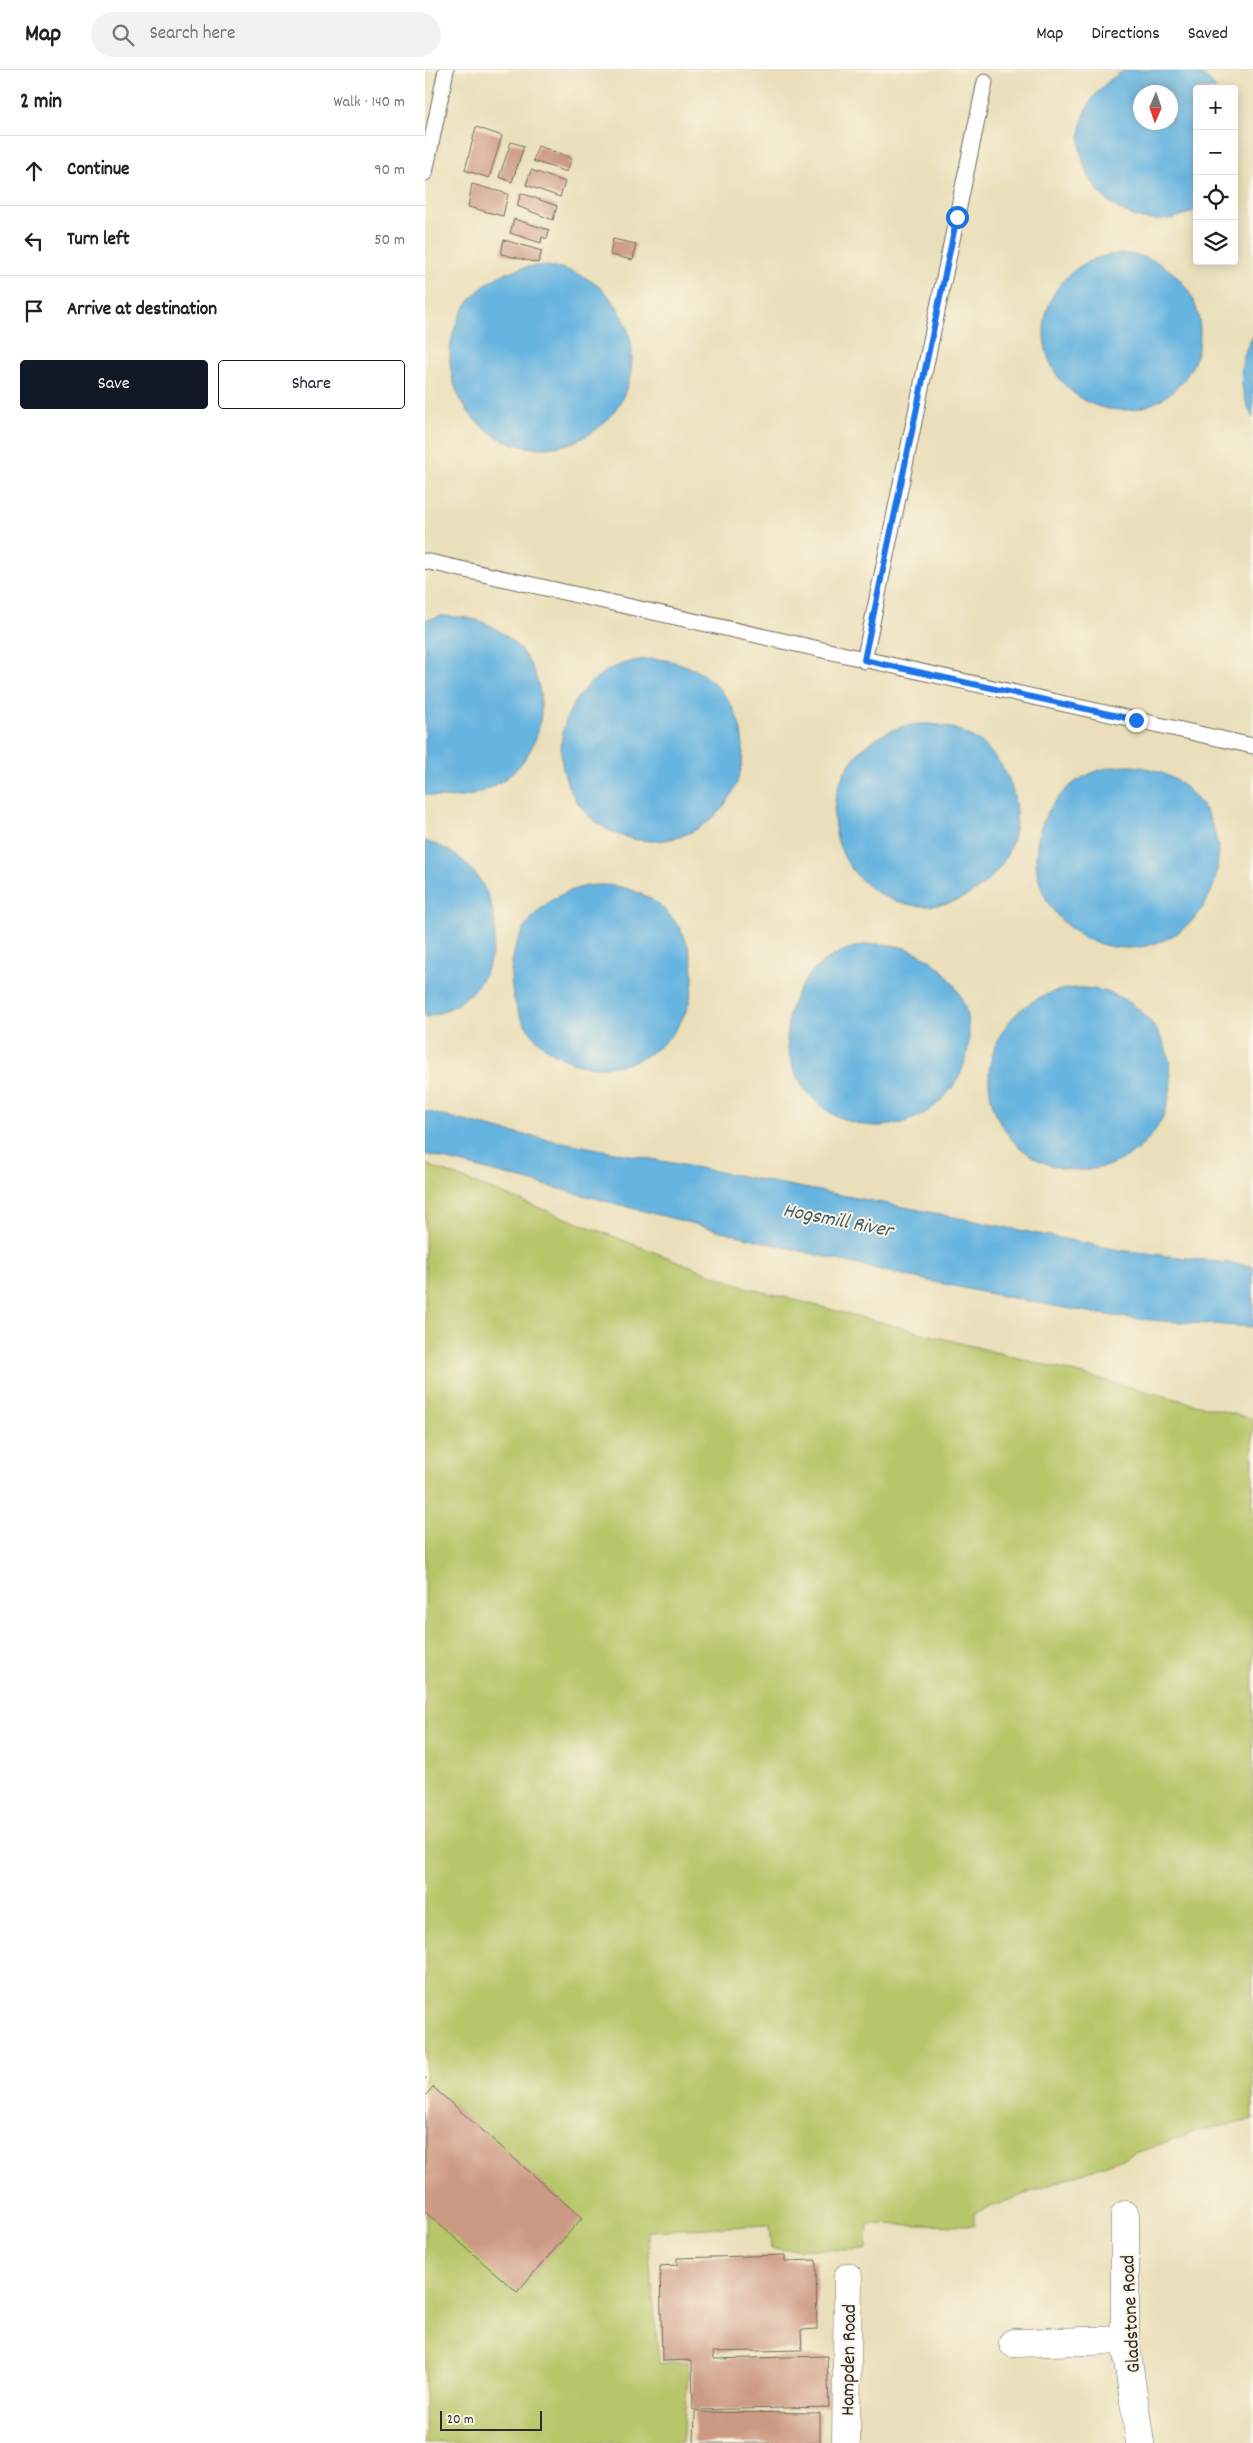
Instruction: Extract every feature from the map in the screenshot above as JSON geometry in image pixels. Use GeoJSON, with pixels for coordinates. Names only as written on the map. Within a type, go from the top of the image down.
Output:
{"type":"FeatureCollection","features":[{"type":"Feature","properties":{"kind":"street","name":"Gladstone Road"},"geometry":{"type":"LineString","coordinates":[[1125,2215],[1125,2340],[1140,2443]]}},
{"type":"Feature","properties":{"kind":"street","name":"Hampden Road"},"geometry":{"type":"LineString","coordinates":[[846,2443],[848,2277]]}},
{"type":"Feature","properties":{"kind":"street"},"geometry":{"type":"LineString","coordinates":[[1013,2343],[1125,2340]]}},
{"type":"Feature","properties":{"kind":"lane"},"geometry":{"type":"LineString","coordinates":[[425,173],[446,70]]}},
{"type":"Feature","properties":{"kind":"lane"},"geometry":{"type":"LineString","coordinates":[[864,660],[985,82]]}},
{"type":"Feature","properties":{"kind":"lane"},"geometry":{"type":"LineString","coordinates":[[425,561],[1253,746]]}},
{"type":"Feature","properties":{"kind":"green space"},"geometry":{"type":"Polygon","coordinates":[[[425,1164],[745,1287],[1253,1419],[1253,2120],[1193,2132],[974,2213],[974,2226],[868,2224],[867,2250],[771,2249],[769,2225],[647,2231],[659,2363],[689,2363],[682,2443],[425,2443],[425,1164]]]}},
{"type":"Feature","properties":{"kind":"water"},"geometry":{"type":"Polygon","coordinates":[[[1125,70],[1192,70],[1208,79],[1213,85],[1193,85],[1193,210],[1164,220],[1134,216],[1109,201],[1091,179],[1081,151],[1082,122],[1096,94],[1125,70]]]}},
{"type":"Feature","properties":{"kind":"water"},"geometry":{"type":"Polygon","coordinates":[[[1114,254],[1130,254],[1145,257],[1159,263],[1172,271],[1183,282],[1197,309],[1200,332],[1199,347],[1191,369],[1183,382],[1172,393],[1145,407],[1130,410],[1114,410],[1099,407],[1085,401],[1072,393],[1061,382],[1047,355],[1044,340],[1044,324],[1047,309],[1053,295],[1061,282],[1072,271],[1099,257],[1114,254]]]}},
{"type":"Feature","properties":{"kind":"water"},"geometry":{"type":"Polygon","coordinates":[[[550,266],[576,273],[592,281],[611,299],[625,322],[632,348],[632,366],[625,392],[617,408],[599,427],[592,433],[567,444],[550,448],[532,448],[506,441],[490,433],[465,408],[457,392],[452,375],[450,348],[457,322],[465,306],[490,281],[506,273],[523,268],[550,266]]]}},
{"type":"Feature","properties":{"kind":"water"},"geometry":{"type":"Polygon","coordinates":[[[1253,336],[1253,418],[1245,398],[1241,377],[1244,356],[1253,336]]]}},
{"type":"Feature","properties":{"kind":"water"},"geometry":{"type":"Polygon","coordinates":[[[442,616],[482,622],[510,639],[527,659],[538,682],[541,706],[538,731],[528,754],[512,774],[488,789],[473,795],[457,798],[425,794],[425,620],[442,616]]]}},
{"type":"Feature","properties":{"kind":"water"},"geometry":{"type":"Polygon","coordinates":[[[652,659],[670,661],[687,666],[703,674],[722,692],[736,715],[741,732],[743,750],[741,768],[736,785],[728,801],[710,820],[687,834],[670,839],[652,841],[634,839],[617,834],[601,826],[582,808],[568,785],[563,768],[561,750],[563,732],[568,715],[576,699],[594,680],[617,666],[634,661],[652,659]]]}},
{"type":"Feature","properties":{"kind":"water"},"geometry":{"type":"Polygon","coordinates":[[[925,724],[943,726],[960,731],[975,739],[995,757],[1009,780],[1014,797],[1016,815],[1014,833],[1009,850],[1001,865],[983,885],[960,899],[943,904],[925,906],[907,904],[890,899],[875,891],[855,873],[841,850],[836,833],[834,815],[836,797],[841,780],[849,765],[867,745],[890,731],[907,726],[925,724]]]}},
{"type":"Feature","properties":{"kind":"water"},"geometry":{"type":"Polygon","coordinates":[[[1136,766],[1162,773],[1178,781],[1197,799],[1211,822],[1218,848],[1218,866],[1211,892],[1203,908],[1185,927],[1178,933],[1153,944],[1136,948],[1118,948],[1092,941],[1076,933],[1051,908],[1043,892],[1038,875],[1036,848],[1043,822],[1051,806],[1076,781],[1092,773],[1109,768],[1136,766]]]}},
{"type":"Feature","properties":{"kind":"water"},"geometry":{"type":"Polygon","coordinates":[[[425,841],[456,855],[478,877],[491,903],[495,932],[490,960],[477,986],[455,1005],[425,1017],[425,841]]]}},
{"type":"Feature","properties":{"kind":"water"},"geometry":{"type":"Polygon","coordinates":[[[611,885],[637,892],[653,900],[672,918],[686,941],[693,967],[693,985],[686,1011],[678,1027],[660,1046],[653,1052],[628,1063],[611,1067],[593,1067],[567,1060],[551,1052],[526,1027],[518,1011],[513,994],[511,967],[518,941],[526,925],[551,900],[567,892],[584,887],[611,885]]]}},
{"type":"Feature","properties":{"kind":"water"},"geometry":{"type":"Polygon","coordinates":[[[887,944],[913,951],[929,959],[948,977],[962,1000],[969,1026],[969,1044],[962,1070],[954,1086],[936,1105],[929,1111],[904,1122],[887,1126],[869,1126],[843,1119],[827,1111],[802,1086],[794,1070],[789,1053],[787,1026],[794,1000],[802,984],[827,959],[843,951],[860,946],[887,944]]]}},
{"type":"Feature","properties":{"kind":"water"},"geometry":{"type":"Polygon","coordinates":[[[1089,988],[1115,995],[1131,1003],[1150,1021],[1164,1044],[1171,1070],[1171,1088],[1164,1114],[1156,1130],[1138,1149],[1131,1155],[1106,1166],[1089,1170],[1071,1170],[1045,1163],[1029,1155],[1004,1130],[996,1114],[991,1097],[989,1070],[996,1044],[1004,1028],[1029,1003],[1045,995],[1062,990],[1089,988]]]}},
{"type":"Feature","properties":{"kind":"water","name":"Hogsmill River"},"geometry":{"type":"Polygon","coordinates":[[[425,1111],[509,1132],[1119,1250],[1253,1266],[1253,1327],[1119,1317],[1015,1299],[845,1262],[425,1154],[425,1111]]]}},
{"type":"Feature","properties":{"kind":"building"},"geometry":{"type":"Polygon","coordinates":[[[476,127],[502,136],[489,178],[465,170],[476,127]]]}},
{"type":"Feature","properties":{"kind":"building"},"geometry":{"type":"Polygon","coordinates":[[[511,142],[524,146],[512,182],[499,177],[511,142]]]}},
{"type":"Feature","properties":{"kind":"building"},"geometry":{"type":"Polygon","coordinates":[[[538,146],[572,158],[567,172],[533,161],[538,146]]]}},
{"type":"Feature","properties":{"kind":"building"},"geometry":{"type":"Polygon","coordinates":[[[531,170],[565,182],[560,197],[526,185],[531,170]]]}},
{"type":"Feature","properties":{"kind":"building"},"geometry":{"type":"Polygon","coordinates":[[[472,184],[508,194],[503,216],[468,207],[472,184]]]}},
{"type":"Feature","properties":{"kind":"building"},"geometry":{"type":"Polygon","coordinates":[[[521,193],[557,206],[553,220],[517,206],[521,193]]]}},
{"type":"Feature","properties":{"kind":"building"},"geometry":{"type":"Polygon","coordinates":[[[514,219],[549,230],[547,239],[542,237],[541,243],[510,233],[514,219]]]}},
{"type":"Feature","properties":{"kind":"building"},"geometry":{"type":"Polygon","coordinates":[[[613,239],[636,244],[633,260],[610,255],[613,239]]]}},
{"type":"Feature","properties":{"kind":"building"},"geometry":{"type":"Polygon","coordinates":[[[504,240],[542,251],[538,263],[501,254],[504,240]]]}},
{"type":"Feature","properties":{"kind":"building"},"geometry":{"type":"Polygon","coordinates":[[[433,2087],[582,2218],[517,2292],[425,2212],[425,2096],[433,2087]]]}},
{"type":"Feature","properties":{"kind":"building"},"geometry":{"type":"Polygon","coordinates":[[[785,2255],[785,2261],[816,2260],[817,2329],[801,2330],[802,2350],[713,2352],[714,2359],[827,2356],[829,2407],[693,2410],[692,2360],[662,2361],[660,2266],[677,2265],[677,2258],[785,2255]]]}},
{"type":"Feature","properties":{"kind":"building"},"geometry":{"type":"Polygon","coordinates":[[[695,2412],[820,2413],[820,2443],[694,2443],[695,2412]]]}},
{"type":"Feature","properties":{"kind":"route"},"geometry":{"type":"LineString","coordinates":[[957,217],[864,660],[1136,720]]}}]}
